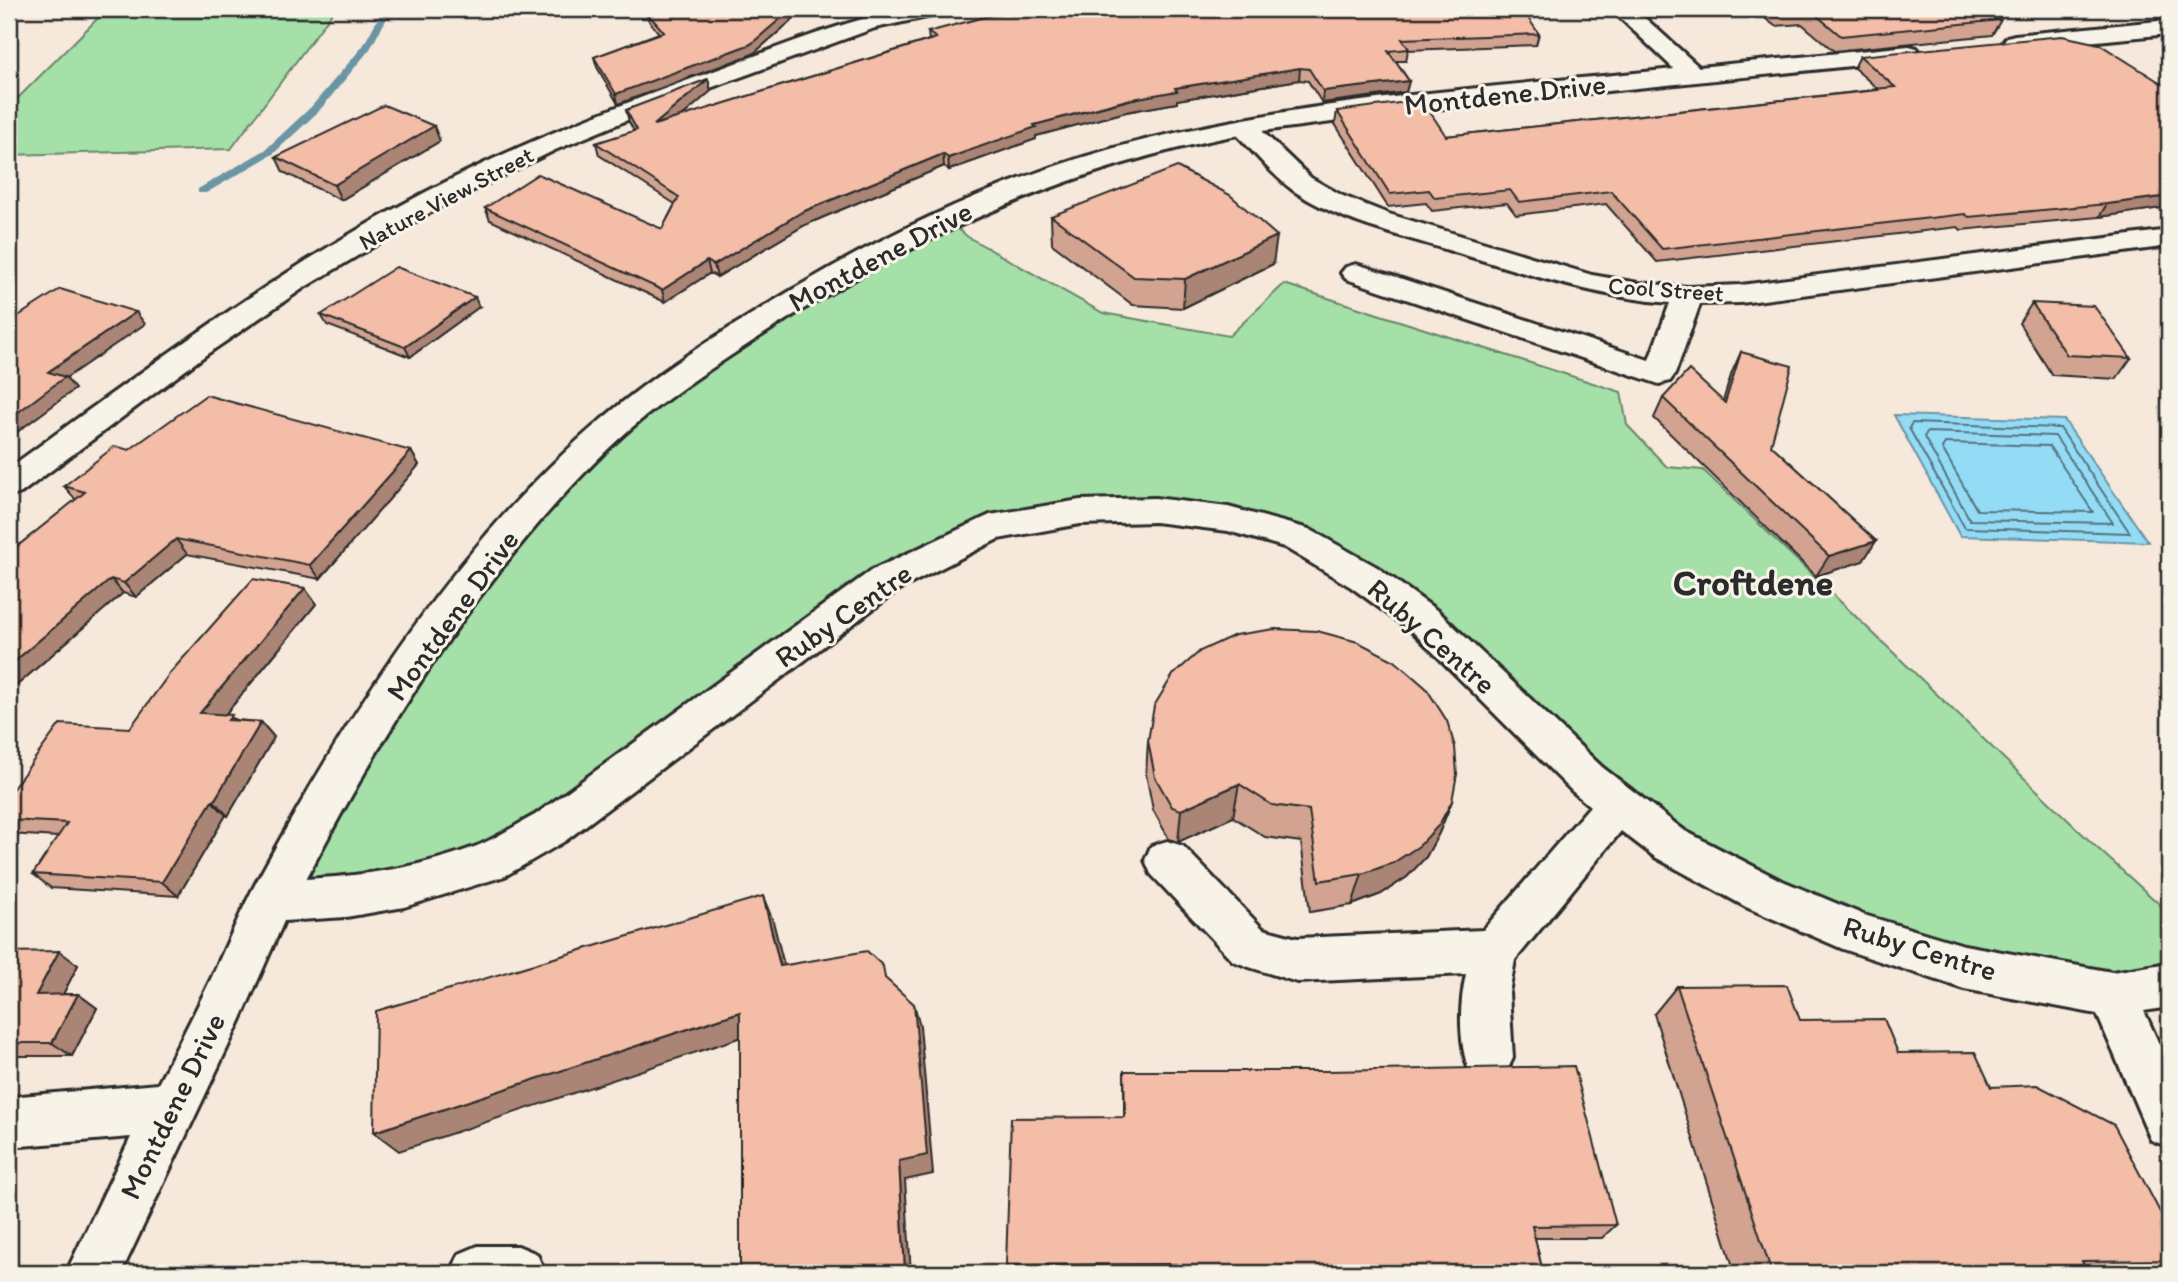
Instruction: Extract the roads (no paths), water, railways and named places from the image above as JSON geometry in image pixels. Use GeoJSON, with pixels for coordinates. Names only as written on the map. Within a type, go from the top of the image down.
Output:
{"type":"FeatureCollection","features":[{"type":"Feature","properties":{"kind":"street","name":"Nature View Street"},"geometry":{"type":"LineString","coordinates":[[9,485],[196,347],[295,281],[433,199],[546,145],[860,16],[933,9]]}},
{"type":"Feature","properties":{"kind":"street"},"geometry":{"type":"LineString","coordinates":[[1622,9],[1694,75]]}},
{"type":"Feature","properties":{"kind":"street"},"geometry":{"type":"LineString","coordinates":[[1984,45],[2169,27]]}},
{"type":"Feature","properties":{"kind":"street","name":"Montdene Drive"},"geometry":{"type":"LineString","coordinates":[[93,1273],[271,901],[356,749],[435,628],[517,526],[599,439],[689,368],[779,309],[862,260],[974,205],[1057,173],[1154,145],[1343,111],[1942,49]]}},
{"type":"Feature","properties":{"kind":"street","name":"Cool Street"},"geometry":{"type":"LineString","coordinates":[[1243,127],[1302,184],[1333,202],[1379,220],[1588,283],[1638,292],[1688,296],[1741,294],[2169,238]]}},
{"type":"Feature","properties":{"kind":"street"},"geometry":{"type":"LineString","coordinates":[[1356,273],[1659,374],[1688,296]]}},
{"type":"Feature","properties":{"kind":"street","name":"Ruby Centre"},"geometry":{"type":"LineString","coordinates":[[271,901],[346,897],[404,887],[489,862],[550,828],[885,580],[990,528],[1080,512],[1167,512],[1228,519],[1296,538],[1364,577],[1426,622],[1587,779],[1671,844],[1762,893],[1859,934],[1964,967],[2112,994],[2169,985]]}},
{"type":"Feature","properties":{"kind":"street"},"geometry":{"type":"LineString","coordinates":[[1489,1058],[1485,993],[1494,951],[1618,803]]}},
{"type":"Feature","properties":{"kind":"street"},"geometry":{"type":"LineString","coordinates":[[1167,860],[1249,946],[1297,960],[1494,951]]}},
{"type":"Feature","properties":{"kind":"street"},"geometry":{"type":"LineString","coordinates":[[2112,994],[2169,1122]]}},
{"type":"Feature","properties":{"kind":"street"},"geometry":{"type":"LineString","coordinates":[[9,1122],[171,1108]]}},
{"type":"Feature","properties":{"kind":"street"},"geometry":{"type":"LineString","coordinates":[[478,1273],[518,1273]]}},
{"type":"Feature","properties":{"kind":"water"},"geometry":{"type":"Polygon","coordinates":[[[1894,415],[2064,420],[2148,542],[1960,536],[1894,415]]]}},
{"type":"Feature","properties":{"kind":"waterway"},"geometry":{"type":"LineString","coordinates":[[202,191],[269,152],[315,109],[367,47],[387,9]]}},
{"type":"Feature","properties":{"kind":"district","name":"Croftdene"},"geometry":{"type":"Point","coordinates":[1753,582]}}]}
